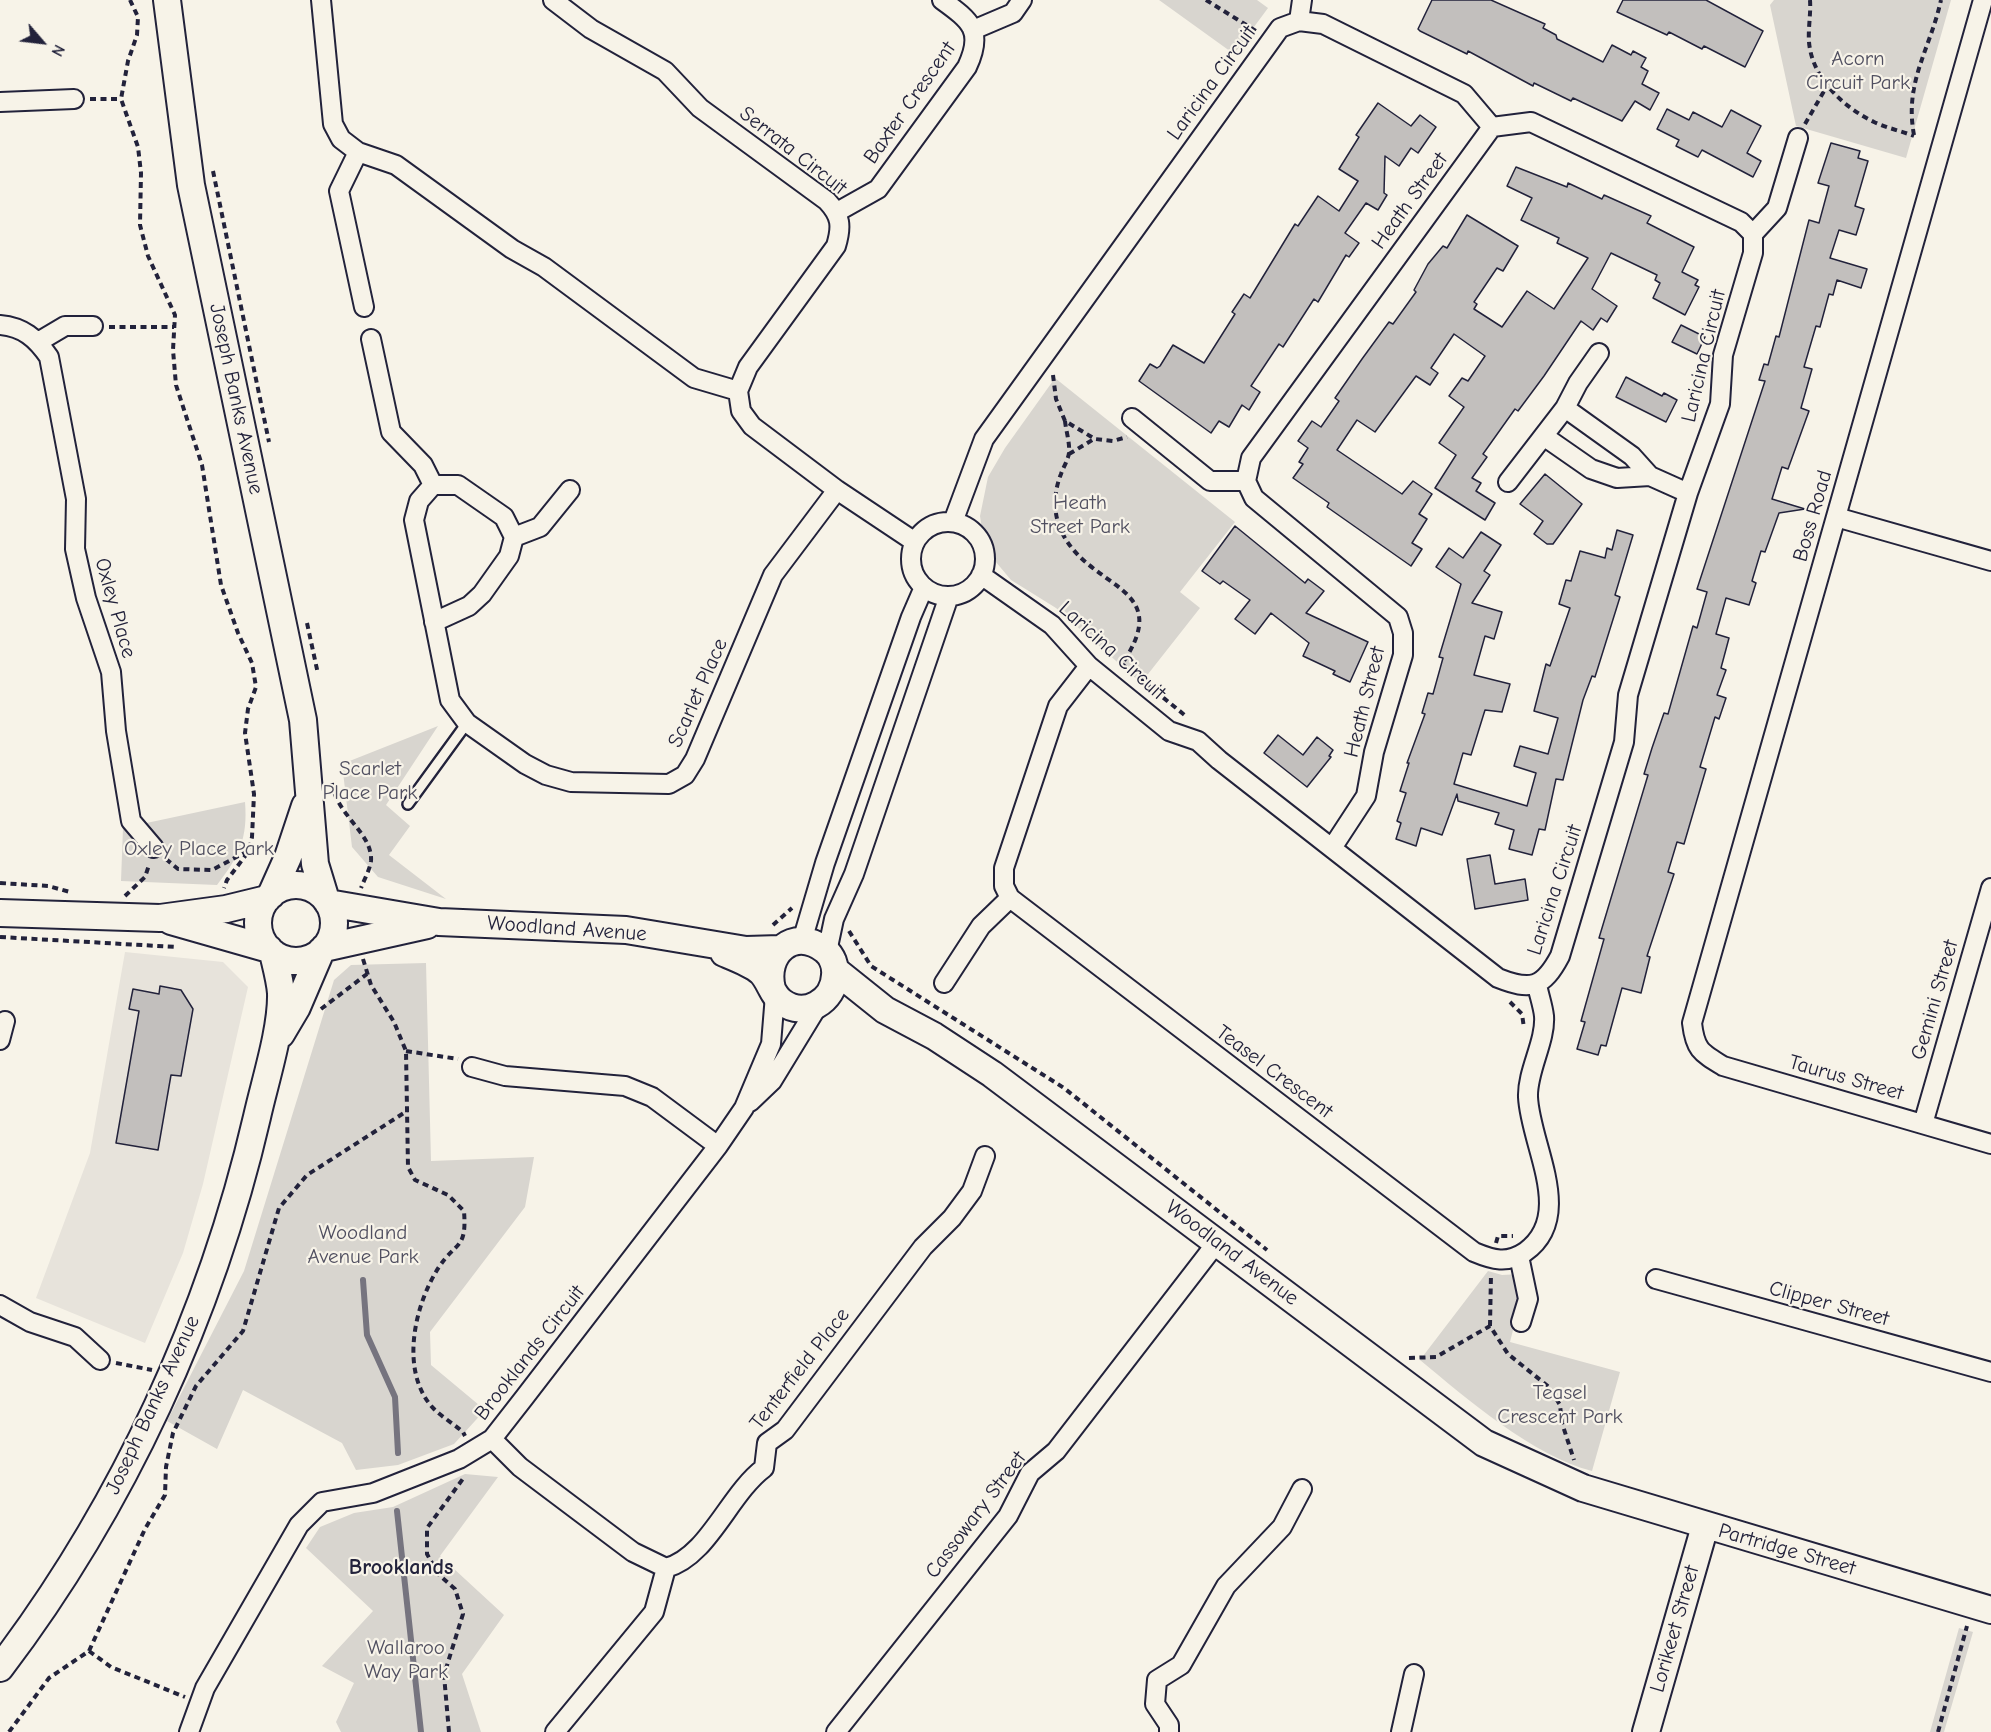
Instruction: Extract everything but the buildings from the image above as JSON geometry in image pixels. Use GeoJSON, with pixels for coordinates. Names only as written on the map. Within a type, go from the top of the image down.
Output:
{"type":"FeatureCollection","features":[{"type":"Feature","properties":{"kind":"street","name":"Joseph Banks Avenue"},"geometry":{"type":"LineString","coordinates":[[167,0],[191,185],[303,720],[315,864],[327,902]]}},
{"type":"Feature","properties":{"kind":"street"},"geometry":{"type":"LineString","coordinates":[[321,0],[333,124],[341,139],[358,152],[396,165],[512,249],[544,267],[694,378],[738,391],[741,411],[752,426],[837,490],[915,542]]}},
{"type":"Feature","properties":{"kind":"street","name":"Serrata Circuit"},"geometry":{"type":"LineString","coordinates":[[553,0],[591,29],[665,71],[700,108],[827,201],[837,212],[841,228],[836,246],[748,367],[738,391]]}},
{"type":"Feature","properties":{"kind":"street","name":"Baxter Crescent"},"geometry":{"type":"LineString","coordinates":[[837,212],[878,189],[967,67],[975,48],[973,30],[962,15],[942,0]]}},
{"type":"Feature","properties":{"kind":"street","name":"Baxter Crescent"},"geometry":{"type":"LineString","coordinates":[[973,30],[1013,13],[1022,0]]}},
{"type":"Feature","properties":{"kind":"street"},"geometry":{"type":"LineString","coordinates":[[1302,0],[1299,21],[1323,24],[1464,94],[1492,127],[1531,123],[1741,222],[1753,234],[1777,208],[1798,138]]}},
{"type":"Feature","properties":{"kind":"street","name":"Boss Road"},"geometry":{"type":"LineString","coordinates":[[1694,1044],[1692,1023],[1836,518],[1984,26],[1983,0]]}},
{"type":"Feature","properties":{"kind":"street","name":"Laricina Circuit"},"geometry":{"type":"LineString","coordinates":[[953,522],[984,439],[1271,39],[1280,28],[1299,21]]}},
{"type":"Feature","properties":{"kind":"street"},"geometry":{"type":"LineString","coordinates":[[0,102],[74,99]]}},
{"type":"Feature","properties":{"kind":"street","name":"Heath Street"},"geometry":{"type":"LineString","coordinates":[[1332,848],[1366,796],[1374,752],[1403,655],[1402,633],[1398,617],[1254,498],[1246,481],[1251,458],[1492,127]]}},
{"type":"Feature","properties":{"kind":"street"},"geometry":{"type":"LineString","coordinates":[[358,152],[339,191],[364,307]]}},
{"type":"Feature","properties":{"kind":"street","name":"Laricina Circuit"},"geometry":{"type":"LineString","coordinates":[[981,575],[1052,625],[1089,666],[1169,731],[1198,741],[1498,978],[1520,986],[1537,985],[1552,972],[1564,945],[1624,742],[1628,695],[1688,493],[1720,404],[1723,355],[1753,254],[1753,234]]}},
{"type":"Feature","properties":{"kind":"street"},"geometry":{"type":"LineString","coordinates":[[0,325],[17,327],[38,342],[64,326],[93,326]]}},
{"type":"Feature","properties":{"kind":"street"},"geometry":{"type":"LineString","coordinates":[[371,339],[391,432],[423,465],[433,485],[458,485],[504,517],[514,537],[509,556],[482,594],[470,606],[434,622]]}},
{"type":"Feature","properties":{"kind":"street","name":"Oxley Place"},"geometry":{"type":"LineString","coordinates":[[38,342],[49,357],[76,499],[75,549],[86,598],[111,672],[116,731],[131,821],[154,848]]}},
{"type":"Feature","properties":{"kind":"street"},"geometry":{"type":"LineString","coordinates":[[1508,482],[1566,408],[1578,383],[1599,353]]}},
{"type":"Feature","properties":{"kind":"street"},"geometry":{"type":"LineString","coordinates":[[1566,408],[1632,456],[1650,476],[1688,493]]}},
{"type":"Feature","properties":{"kind":"street"},"geometry":{"type":"LineString","coordinates":[[1136,421],[1210,481],[1246,481]]}},
{"type":"Feature","properties":{"kind":"street"},"geometry":{"type":"LineString","coordinates":[[1545,437],[1591,469],[1617,478],[1650,476]]}},
{"type":"Feature","properties":{"kind":"street","name":"Scarlet Place"},"geometry":{"type":"LineString","coordinates":[[433,485],[419,501],[414,520],[450,700],[467,723],[525,764],[546,775],[571,782],[669,784],[685,775],[695,759],[773,575],[837,490]]}},
{"type":"Feature","properties":{"kind":"street"},"geometry":{"type":"LineString","coordinates":[[514,537],[540,527],[570,490]]}},
{"type":"Feature","properties":{"kind":"street"},"geometry":{"type":"LineString","coordinates":[[1836,518],[1991,561]]}},
{"type":"Feature","properties":{"kind":"street"},"geometry":{"type":"LineString","coordinates":[[953,522],[973,531],[981,542],[985,562],[981,575],[967,590],[949,596],[936,594],[924,587],[911,566],[915,542],[923,531],[934,525],[953,522]]}},
{"type":"Feature","properties":{"kind":"street"},"geometry":{"type":"LineString","coordinates":[[773,992],[770,965],[791,945],[825,864],[911,617],[924,587]]}},
{"type":"Feature","properties":{"kind":"street"},"geometry":{"type":"LineString","coordinates":[[820,1003],[833,988],[831,961],[834,919],[854,874],[949,596]]}},
{"type":"Feature","properties":{"kind":"street"},"geometry":{"type":"LineString","coordinates":[[944,983],[981,926],[1010,898],[1004,886],[1004,868],[1058,706],[1089,666]]}},
{"type":"Feature","properties":{"kind":"street","name":"Joseph Banks Avenue"},"geometry":{"type":"LineString","coordinates":[[269,897],[288,857],[308,797]]}},
{"type":"Feature","properties":{"kind":"street"},"geometry":{"type":"LineString","coordinates":[[0,913],[160,918],[226,909],[269,897],[286,887],[303,886],[313,889],[327,902],[334,926],[323,949],[310,958],[297,961],[160,918]]}},
{"type":"Feature","properties":{"kind":"street","name":"Gemini Street"},"geometry":{"type":"LineString","coordinates":[[1923,1124],[1991,888]]}},
{"type":"Feature","properties":{"kind":"street"},"geometry":{"type":"LineString","coordinates":[[269,897],[262,908],[258,924],[262,940],[271,951]]}},
{"type":"Feature","properties":{"kind":"street","name":"Teasel Crescent"},"geometry":{"type":"LineString","coordinates":[[1010,898],[1474,1252],[1492,1260]]}},
{"type":"Feature","properties":{"kind":"street","name":"Woodland Avenue"},"geometry":{"type":"LineString","coordinates":[[327,902],[440,922],[626,930],[746,950],[814,943],[885,1010],[934,1036],[992,1074],[1218,1241],[1461,1428],[1519,1461],[1583,1488]]}},
{"type":"Feature","properties":{"kind":"street","name":"Woodland Avenue"},"geometry":{"type":"LineString","coordinates":[[323,949],[440,922]]}},
{"type":"Feature","properties":{"kind":"street","name":"Woodland Avenue"},"geometry":{"type":"LineString","coordinates":[[693,940],[737,958],[761,972],[773,992],[793,1008],[808,1008],[820,1003],[885,1010]]}},
{"type":"Feature","properties":{"kind":"street","name":"Joseph Banks Avenue"},"geometry":{"type":"LineString","coordinates":[[273,1049],[297,1007],[323,949]]}},
{"type":"Feature","properties":{"kind":"street","name":"Joseph Banks Avenue"},"geometry":{"type":"LineString","coordinates":[[0,1668],[35,1622],[103,1509],[173,1374],[223,1241],[243,1176],[273,1049],[281,992],[271,951]]}},
{"type":"Feature","properties":{"kind":"street"},"geometry":{"type":"LineString","coordinates":[[1492,1260],[1508,1260],[1519,1256],[1536,1244],[1547,1224],[1550,1203],[1528,1097],[1544,1018],[1537,985]]}},
{"type":"Feature","properties":{"kind":"street","name":"Brooklands Circuit"},"geometry":{"type":"LineString","coordinates":[[189,1732],[204,1688],[299,1525],[322,1502],[373,1493],[417,1478],[459,1459],[492,1438],[718,1146],[744,1108],[771,1044],[773,992]]}},
{"type":"Feature","properties":{"kind":"street","name":"Brooklands Circuit"},"geometry":{"type":"LineString","coordinates":[[744,1108],[772,1081],[820,1003]]}},
{"type":"Feature","properties":{"kind":"street"},"geometry":{"type":"LineString","coordinates":[[0,1040],[5,1021]]}},
{"type":"Feature","properties":{"kind":"street","name":"Taurus Street"},"geometry":{"type":"LineString","coordinates":[[1694,1044],[1705,1055],[1723,1066],[1991,1144]]}},
{"type":"Feature","properties":{"kind":"street"},"geometry":{"type":"LineString","coordinates":[[472,1067],[505,1076],[625,1086],[652,1097],[718,1146]]}},
{"type":"Feature","properties":{"kind":"street","name":"Tenterfield Place"},"geometry":{"type":"LineString","coordinates":[[666,1568],[678,1565],[699,1546],[751,1478],[764,1468],[767,1443],[785,1430],[923,1246],[952,1218],[972,1191],[985,1156]]}},
{"type":"Feature","properties":{"kind":"street","name":"Cassowary Street"},"geometry":{"type":"LineString","coordinates":[[836,1732],[1008,1516],[1030,1473],[1056,1451],[1218,1241]]}},
{"type":"Feature","properties":{"kind":"street"},"geometry":{"type":"LineString","coordinates":[[1519,1256],[1527,1299],[1521,1322]]}},
{"type":"Feature","properties":{"kind":"street","name":"Clipper Street"},"geometry":{"type":"LineString","coordinates":[[1656,1279],[1991,1372]]}},
{"type":"Feature","properties":{"kind":"street"},"geometry":{"type":"LineString","coordinates":[[0,1305],[30,1322],[75,1337],[100,1360]]}},
{"type":"Feature","properties":{"kind":"street"},"geometry":{"type":"LineString","coordinates":[[492,1438],[520,1467],[633,1552],[666,1568],[654,1612],[555,1732]]}},
{"type":"Feature","properties":{"kind":"street","name":"Partridge Street"},"geometry":{"type":"LineString","coordinates":[[1583,1488],[1982,1607]]}},
{"type":"Feature","properties":{"kind":"street"},"geometry":{"type":"LineString","coordinates":[[1169,1732],[1169,1725],[1155,1704],[1157,1680],[1181,1665],[1191,1652],[1212,1608],[1226,1586],[1282,1527],[1302,1489]]}},
{"type":"Feature","properties":{"kind":"street","name":"Lorikeet Street"},"geometry":{"type":"LineString","coordinates":[[1646,1732],[1705,1526]]}},
{"type":"Feature","properties":{"kind":"street"},"geometry":{"type":"LineString","coordinates":[[1401,1732],[1414,1674]]}},
{"type":"Feature","properties":{"kind":"lane"},"geometry":{"type":"LineString","coordinates":[[408,804],[467,723]]}},
{"type":"Feature","properties":{"kind":"path"},"geometry":{"type":"LineString","coordinates":[[130,0],[138,17],[137,35],[128,61],[120,99],[138,147],[141,172],[140,225],[148,256],[172,306],[174,327],[172,350],[176,385],[202,465],[221,585],[237,633],[252,663],[256,687],[248,709],[245,733],[254,794],[249,851],[227,880],[222,897],[226,909]]}},
{"type":"Feature","properties":{"kind":"path"},"geometry":{"type":"LineString","coordinates":[[1206,0],[1271,39]]}},
{"type":"Feature","properties":{"kind":"path"},"geometry":{"type":"LineString","coordinates":[[1810,0],[1809,44],[1816,68],[1827,86],[1850,108],[1875,123],[1914,136],[1910,113],[1911,94],[1941,0]]}},
{"type":"Feature","properties":{"kind":"path"},"geometry":{"type":"LineString","coordinates":[[1810,6],[1815,0]]}},
{"type":"Feature","properties":{"kind":"path"},"geometry":{"type":"LineString","coordinates":[[1798,138],[1827,86]]}},
{"type":"Feature","properties":{"kind":"path"},"geometry":{"type":"LineString","coordinates":[[74,99],[120,99]]}},
{"type":"Feature","properties":{"kind":"path"},"geometry":{"type":"LineString","coordinates":[[93,326],[174,327]]}},
{"type":"Feature","properties":{"kind":"path"},"geometry":{"type":"LineString","coordinates":[[1053,370],[1056,399],[1065,421],[1095,439],[1113,441],[1128,437],[1136,421]]}},
{"type":"Feature","properties":{"kind":"path"},"geometry":{"type":"LineString","coordinates":[[1069,454],[1095,439]]}},
{"type":"Feature","properties":{"kind":"path"},"geometry":{"type":"LineString","coordinates":[[123,897],[145,877],[154,848],[178,869],[212,870],[249,851]]}},
{"type":"Feature","properties":{"kind":"path"},"geometry":{"type":"LineString","coordinates":[[0,883],[48,886],[77,894]]}},
{"type":"Feature","properties":{"kind":"path"},"geometry":{"type":"LineString","coordinates":[[846,925],[872,966],[1064,1088],[1268,1251]]}},
{"type":"Feature","properties":{"kind":"path"},"geometry":{"type":"LineString","coordinates":[[0,937],[188,948]]}},
{"type":"Feature","properties":{"kind":"path"},"geometry":{"type":"LineString","coordinates":[[297,1007],[311,1014],[317,1013],[367,974]]}},
{"type":"Feature","properties":{"kind":"path"},"geometry":{"type":"LineString","coordinates":[[406,1051],[454,1057],[472,1067]]}},
{"type":"Feature","properties":{"kind":"path"},"geometry":{"type":"LineString","coordinates":[[9,1732],[49,1678],[89,1651],[145,1529],[165,1495],[166,1467],[173,1433],[196,1386],[243,1331],[279,1208],[307,1175],[407,1111]]}},
{"type":"Feature","properties":{"kind":"path"},"geometry":{"type":"LineString","coordinates":[[1492,1260],[1490,1326],[1508,1354],[1549,1387],[1560,1405],[1564,1432],[1574,1461]]}},
{"type":"Feature","properties":{"kind":"path"},"geometry":{"type":"LineString","coordinates":[[1404,1355],[1411,1359],[1436,1357],[1490,1326]]}},
{"type":"Feature","properties":{"kind":"path"},"geometry":{"type":"LineString","coordinates":[[100,1360],[173,1374]]}},
{"type":"Feature","properties":{"kind":"path"},"geometry":{"type":"LineString","coordinates":[[1938,1732],[1982,1607]]}},
{"type":"Feature","properties":{"kind":"path"},"geometry":{"type":"LineString","coordinates":[[89,1651],[111,1667],[199,1703]]}},
{"type":"Feature","properties":{"kind":"shaded area"},"geometry":{"type":"Polygon","coordinates":[[[125,952],[223,962],[248,987],[203,1184],[183,1253],[145,1343],[36,1298],[90,1153],[125,952]]]}},
{"type":"Feature","properties":{"kind":"green space"},"geometry":{"type":"Polygon","coordinates":[[[1159,0],[1257,0],[1268,8],[1234,54],[1159,0]]]}},
{"type":"Feature","properties":{"kind":"green space","name":"Acorn Circuit Park"},"geometry":{"type":"Polygon","coordinates":[[[1774,0],[1951,0],[1906,158],[1796,126],[1770,5],[1774,0]]]}},
{"type":"Feature","properties":{"kind":"green space","name":"Heath Street Park"},"geometry":{"type":"Polygon","coordinates":[[[1055,378],[1235,522],[1180,592],[1200,608],[1141,683],[1056,608],[1011,580],[985,549],[980,516],[988,477],[1005,448],[1055,378]]]}},
{"type":"Feature","properties":{"kind":"green space","name":"Scarlet Place Park"},"geometry":{"type":"Polygon","coordinates":[[[438,726],[386,805],[410,826],[389,855],[446,899],[378,877],[352,847],[342,764],[438,726]]]}},
{"type":"Feature","properties":{"kind":"green space","name":"Oxley Place Park"},"geometry":{"type":"Polygon","coordinates":[[[245,802],[245,826],[240,846],[231,865],[217,885],[121,881],[123,828],[245,802]]]}},
{"type":"Feature","properties":{"kind":"green space","name":"Woodland Avenue Park"},"geometry":{"type":"Polygon","coordinates":[[[426,963],[431,1161],[534,1157],[525,1207],[430,1332],[431,1365],[485,1410],[454,1444],[398,1465],[356,1470],[342,1443],[243,1390],[217,1449],[167,1421],[244,1271],[334,980],[351,965],[426,963]]]}},
{"type":"Feature","properties":{"kind":"green space","name":"Teasel Crescent Park"},"geometry":{"type":"Polygon","coordinates":[[[1488,1271],[1502,1275],[1521,1274],[1521,1298],[1510,1342],[1620,1372],[1592,1471],[1570,1464],[1524,1440],[1420,1360],[1488,1271]]]}},
{"type":"Feature","properties":{"kind":"green space","name":"Wallaroo Way Park"},"geometry":{"type":"Polygon","coordinates":[[[465,1474],[498,1477],[440,1556],[504,1615],[462,1674],[481,1732],[341,1732],[336,1722],[354,1683],[322,1666],[373,1611],[306,1548],[320,1527],[354,1513],[393,1507],[465,1474]]]}},
{"type":"Feature","properties":{"kind":"green space"},"geometry":{"type":"Polygon","coordinates":[[[1959,1628],[1973,1632],[1944,1732],[1930,1732],[1959,1628]]]}},
{"type":"Feature","properties":{"kind":"waterway"},"geometry":{"type":"LineString","coordinates":[[363,1280],[367,1335],[395,1397],[398,1453]]}},
{"type":"Feature","properties":{"kind":"waterway"},"geometry":{"type":"LineString","coordinates":[[397,1511],[421,1732]]}},
{"type":"Feature","properties":{"kind":"district","name":"Brooklands"},"geometry":{"type":"Point","coordinates":[401,1568]}}]}
